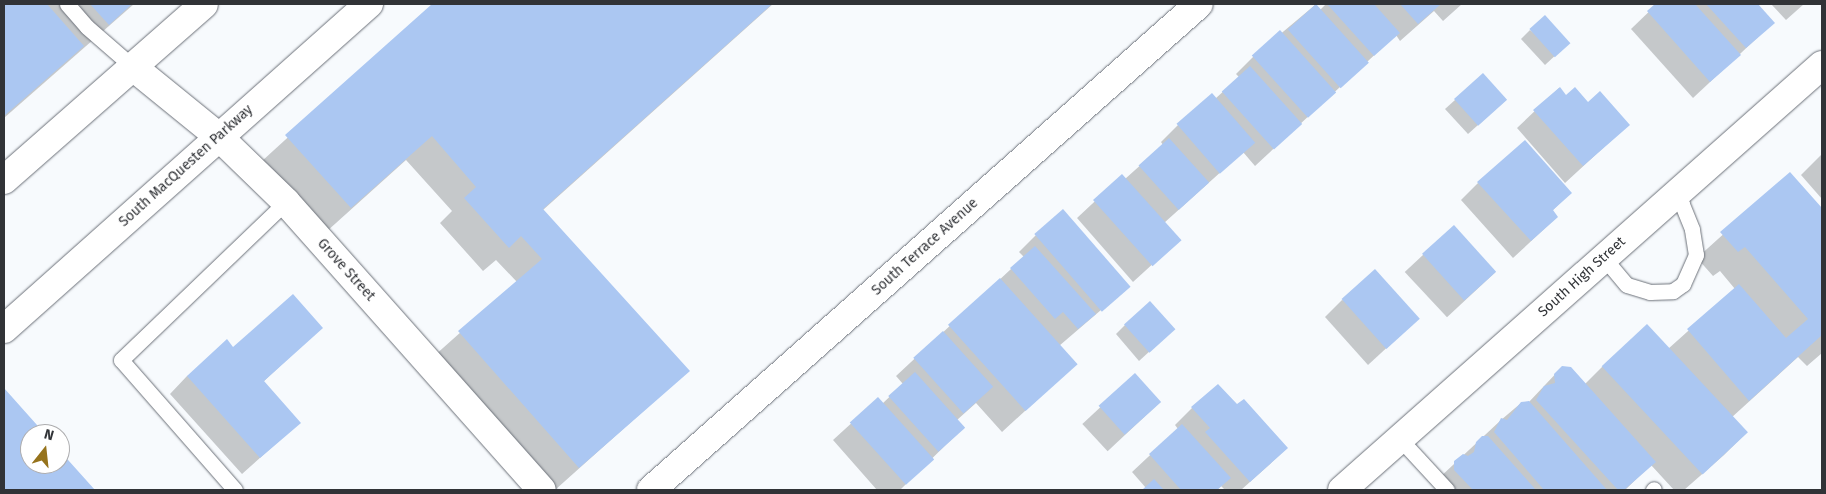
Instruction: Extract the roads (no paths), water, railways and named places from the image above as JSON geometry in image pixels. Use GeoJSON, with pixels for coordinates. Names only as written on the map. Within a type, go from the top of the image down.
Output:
{"type":"FeatureCollection","features":[{"type":"Feature","properties":{"kind":"street"},"geometry":{"type":"LineString","coordinates":[[4,180],[204,4]]}},
{"type":"Feature","properties":{"kind":"street","name":"South MacQuesten Parkway"},"geometry":{"type":"LineString","coordinates":[[4,329],[218,136],[369,4]]}},
{"type":"Feature","properties":{"kind":"street","name":"South Terrace Avenue"},"geometry":{"type":"LineString","coordinates":[[651,490],[1199,4]]}},
{"type":"Feature","properties":{"kind":"street","name":"South High Street"},"geometry":{"type":"LineString","coordinates":[[1342,490],[1822,65]]}},
{"type":"Feature","properties":{"kind":"street","name":"Grove Street"},"geometry":{"type":"LineString","coordinates":[[133,67],[218,136],[286,202],[542,490]]}},
{"type":"Feature","properties":{"kind":"lane"},"geometry":{"type":"LineString","coordinates":[[67,4],[87,26],[133,67]]}},
{"type":"Feature","properties":{"kind":"lane"},"geometry":{"type":"LineString","coordinates":[[1604,258],[1627,285],[1650,292],[1673,291],[1683,284],[1696,255],[1692,229],[1682,204],[1674,196]]}},
{"type":"Feature","properties":{"kind":"lane"},"geometry":{"type":"LineString","coordinates":[[235,490],[121,360],[286,202]]}},
{"type":"Feature","properties":{"kind":"lane"},"geometry":{"type":"LineString","coordinates":[[1400,439],[1447,490]]}}]}
